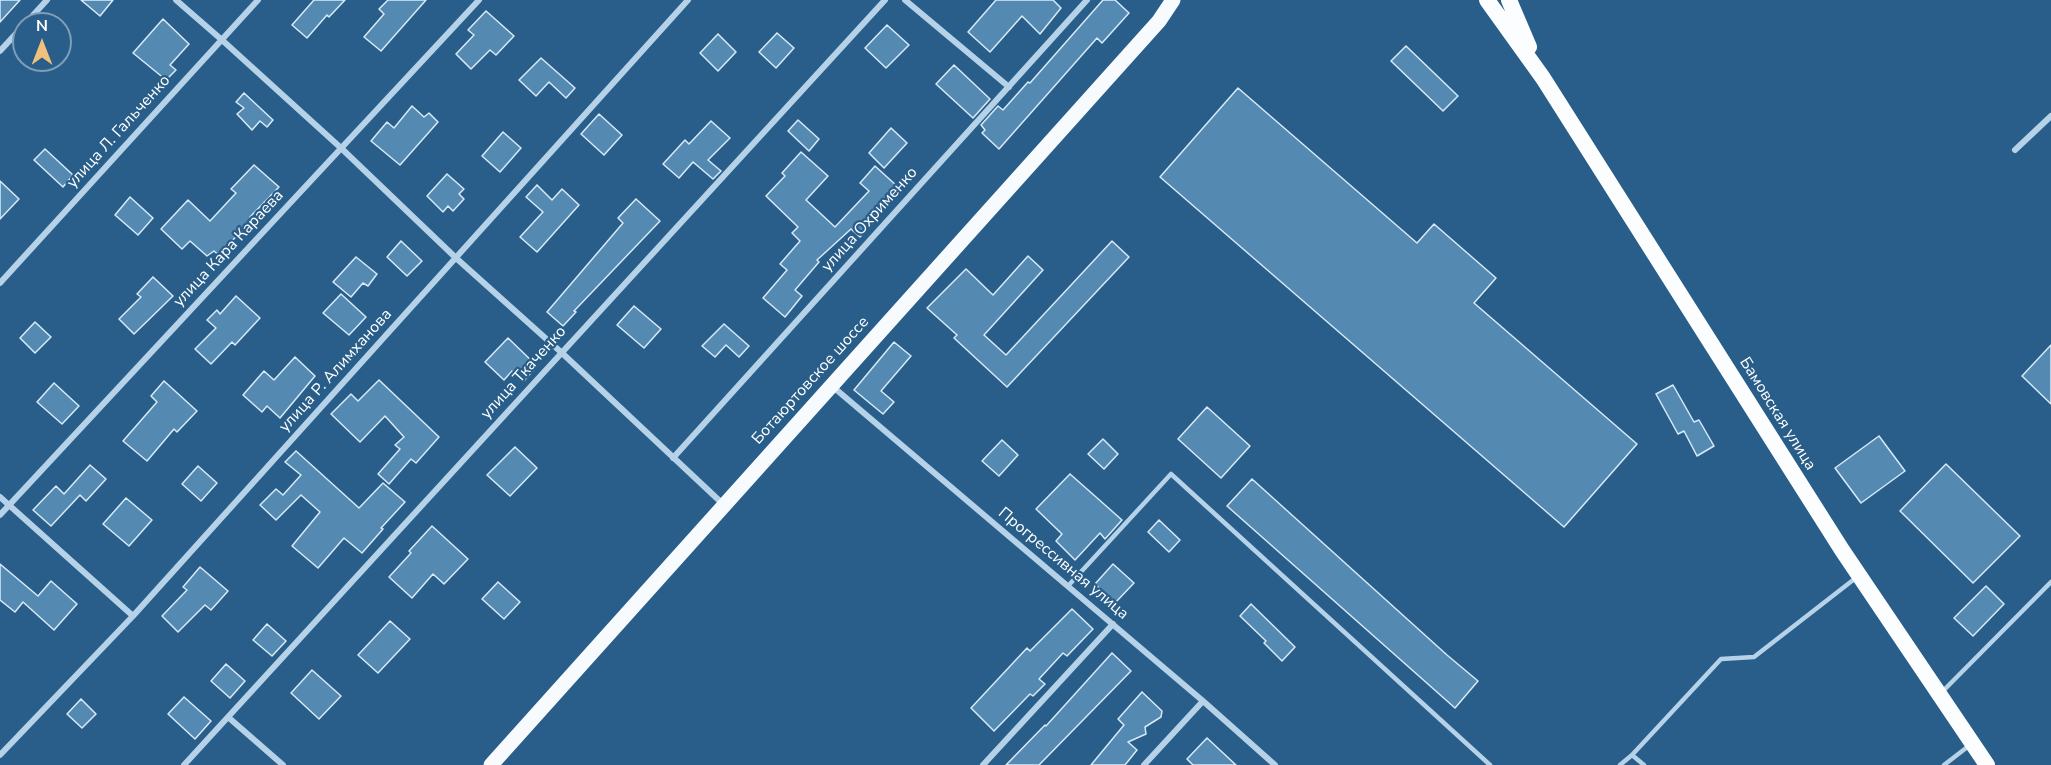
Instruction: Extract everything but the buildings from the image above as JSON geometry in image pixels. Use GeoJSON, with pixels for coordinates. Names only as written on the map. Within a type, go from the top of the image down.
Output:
{"type":"FeatureCollection","features":[{"type":"Feature","properties":{"kind":"highway"},"geometry":{"type":"LineString","coordinates":[[1487,0],[1543,78]]}},
{"type":"Feature","properties":{"kind":"highway"},"geometry":{"type":"LineString","coordinates":[[1509,0],[1543,78]]}},
{"type":"Feature","properties":{"kind":"highway","name":"Бамовская улица"},"geometry":{"type":"LineString","coordinates":[[1543,78],[1859,575],[1988,765]]}},
{"type":"Feature","properties":{"kind":"main road"},"geometry":{"type":"LineString","coordinates":[[1159,21],[1173,0]]}},
{"type":"Feature","properties":{"kind":"main road"},"geometry":{"type":"LineString","coordinates":[[1159,21],[1182,0]]}},
{"type":"Feature","properties":{"kind":"main road","name":"Ботаюртовское шоссе"},"geometry":{"type":"LineString","coordinates":[[491,765],[1159,21]]}},
{"type":"Feature","properties":{"kind":"street"},"geometry":{"type":"LineString","coordinates":[[36,12],[47,0]]}},
{"type":"Feature","properties":{"kind":"street"},"geometry":{"type":"LineString","coordinates":[[176,0],[341,148],[456,258],[562,353],[724,505]]}},
{"type":"Feature","properties":{"kind":"street","name":"улица Л. Гальченко"},"geometry":{"type":"LineString","coordinates":[[0,283],[258,0]]}},
{"type":"Feature","properties":{"kind":"street","name":"улица Кара Караева"},"geometry":{"type":"LineString","coordinates":[[0,515],[478,0]]}},
{"type":"Feature","properties":{"kind":"street","name":"улица Р. Алимханова"},"geometry":{"type":"LineString","coordinates":[[0,755],[134,616],[688,0]]}},
{"type":"Feature","properties":{"kind":"street","name":"улица Ткаченко"},"geometry":{"type":"LineString","coordinates":[[184,765],[885,0]]}},
{"type":"Feature","properties":{"kind":"street"},"geometry":{"type":"LineString","coordinates":[[905,0],[1009,87]]}},
{"type":"Feature","properties":{"kind":"street","name":"улица Охрименко"},"geometry":{"type":"LineString","coordinates":[[673,458],[1087,0]]}},
{"type":"Feature","properties":{"kind":"street"},"geometry":{"type":"LineString","coordinates":[[0,51],[12,39]]}},
{"type":"Feature","properties":{"kind":"street"},"geometry":{"type":"LineString","coordinates":[[2015,150],[2051,116]]}},
{"type":"Feature","properties":{"kind":"street","name":"Прогрессивная улица"},"geometry":{"type":"LineString","coordinates":[[832,385],[1275,765]]}},
{"type":"Feature","properties":{"kind":"street"},"geometry":{"type":"LineString","coordinates":[[0,497],[134,616]]}},
{"type":"Feature","properties":{"kind":"street"},"geometry":{"type":"LineString","coordinates":[[983,765],[1113,624]]}},
{"type":"Feature","properties":{"kind":"street"},"geometry":{"type":"LineString","coordinates":[[1144,765],[1203,701]]}},
{"type":"Feature","properties":{"kind":"street"},"geometry":{"type":"LineString","coordinates":[[228,717],[283,765]]}},
{"type":"Feature","properties":{"kind":"lane"},"geometry":{"type":"LineString","coordinates":[[1068,586],[1171,474],[1490,765]]}},
{"type":"Feature","properties":{"kind":"lane"},"geometry":{"type":"LineString","coordinates":[[1620,765],[1721,659],[1754,657],[1859,575]]}},
{"type":"Feature","properties":{"kind":"lane"},"geometry":{"type":"LineString","coordinates":[[1940,694],[2051,582]]}},
{"type":"Feature","properties":{"kind":"lane"},"geometry":{"type":"LineString","coordinates":[[1944,765],[1973,743]]}},
{"type":"Feature","properties":{"kind":"lane"},"geometry":{"type":"LineString","coordinates":[[1632,755],[1644,765]]}}]}
